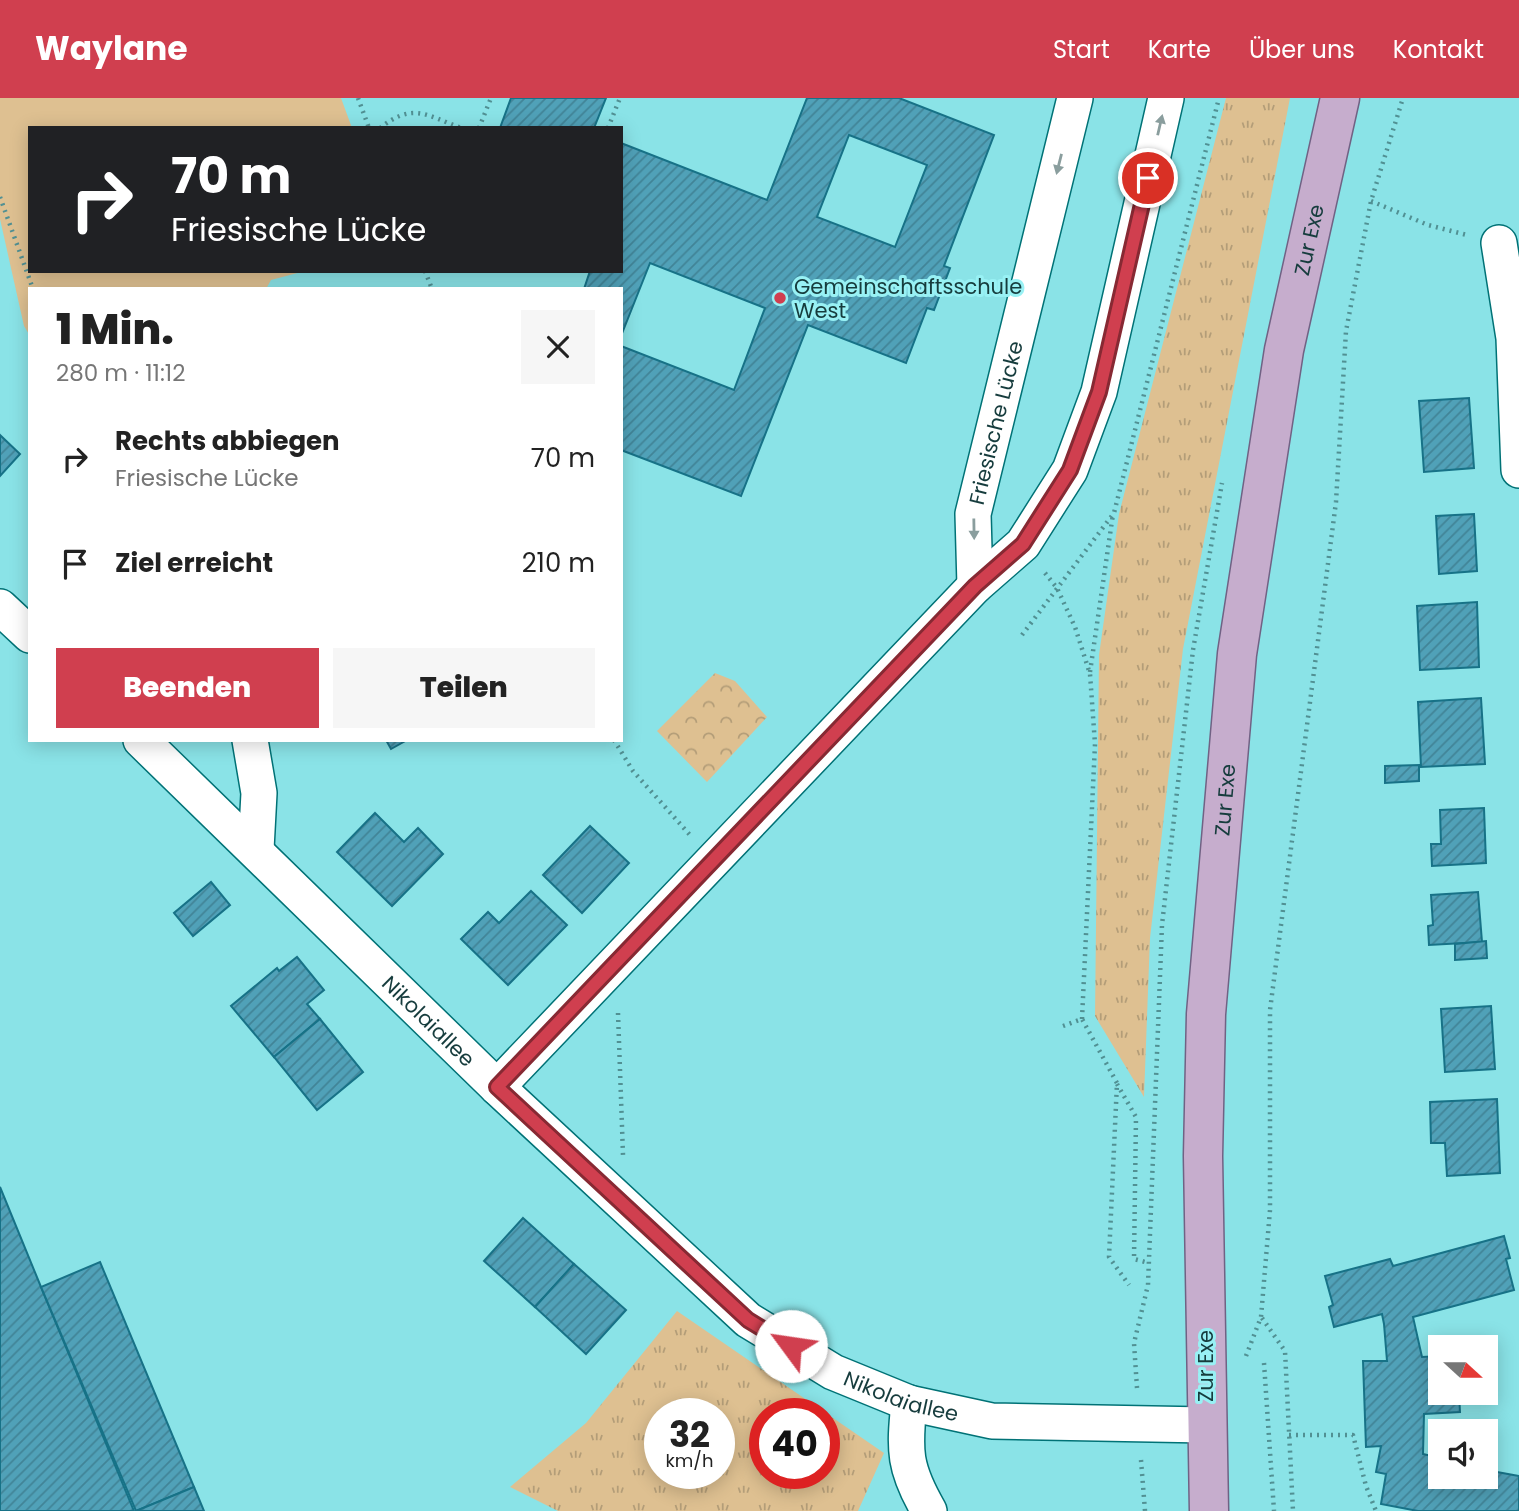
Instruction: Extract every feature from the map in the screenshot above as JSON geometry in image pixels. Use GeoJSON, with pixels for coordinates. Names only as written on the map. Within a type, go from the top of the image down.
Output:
{"type":"FeatureCollection","features":[{"type":"Feature","properties":{"kind":"main road","name":"Zur Exe"},"geometry":{"type":"LineString","coordinates":[[1209,1511],[1206,1425],[1206,1014],[1237,654],[1284,350],[1340,98]]}},
{"type":"Feature","properties":{"kind":"street","name":"Friesische Lücke"},"geometry":{"type":"LineString","coordinates":[[975,586],[973,514],[1075,98]]}},
{"type":"Feature","properties":{"kind":"street"},"geometry":{"type":"LineString","coordinates":[[497,1087],[975,586],[1023,544],[1070,470],[1099,392],[1166,98]]}},
{"type":"Feature","properties":{"kind":"street"},"geometry":{"type":"LineString","coordinates":[[1499,243],[1514,338],[1519,470]]}},
{"type":"Feature","properties":{"kind":"street"},"geometry":{"type":"LineString","coordinates":[[0,607],[28,633]]}},
{"type":"Feature","properties":{"kind":"street","name":"Nikolaiallee"},"geometry":{"type":"LineString","coordinates":[[143,742],[256,849],[497,1087],[748,1320],[833,1372],[909,1403],[992,1421],[1206,1425]]}},
{"type":"Feature","properties":{"kind":"street"},"geometry":{"type":"LineString","coordinates":[[250,742],[259,793],[256,849]]}},
{"type":"Feature","properties":{"kind":"street"},"geometry":{"type":"LineString","coordinates":[[909,1403],[904,1450],[917,1490],[929,1511]]}},
{"type":"Feature","properties":{"kind":"path"},"geometry":{"type":"LineString","coordinates":[[358,98],[368,126]]}},
{"type":"Feature","properties":{"kind":"path"},"geometry":{"type":"LineString","coordinates":[[481,126],[491,98]]}},
{"type":"Feature","properties":{"kind":"path"},"geometry":{"type":"LineString","coordinates":[[609,126],[620,98]]}},
{"type":"Feature","properties":{"kind":"path"},"geometry":{"type":"LineString","coordinates":[[1293,1511],[1285,1351],[1262,1317],[1270,1210],[1270,1010],[1336,502],[1346,331],[1371,201],[1403,98]]}},
{"type":"Feature","properties":{"kind":"path"},"geometry":{"type":"LineString","coordinates":[[383,126],[395,117],[413,110],[456,126]]}},
{"type":"Feature","properties":{"kind":"path"},"geometry":{"type":"LineString","coordinates":[[0,197],[32,287]]}},
{"type":"Feature","properties":{"kind":"path"},"geometry":{"type":"LineString","coordinates":[[1371,201],[1428,226],[1499,243]]}},
{"type":"Feature","properties":{"kind":"path"},"geometry":{"type":"LineString","coordinates":[[1114,513],[1090,674],[1095,744],[1082,1020],[1136,1117],[1134,1259],[1149,1263]]}},
{"type":"Feature","properties":{"kind":"path"},"geometry":{"type":"LineString","coordinates":[[1023,544],[1057,588],[1075,626],[1090,674]]}},
{"type":"Feature","properties":{"kind":"path"},"geometry":{"type":"LineString","coordinates":[[615,742],[633,771],[714,862]]}},
{"type":"Feature","properties":{"kind":"path"},"geometry":{"type":"LineString","coordinates":[[607,972],[620,1020],[624,1205]]}},
{"type":"Feature","properties":{"kind":"path"},"geometry":{"type":"LineString","coordinates":[[1063,1026],[1082,1020]]}},
{"type":"Feature","properties":{"kind":"path"},"geometry":{"type":"LineString","coordinates":[[1116,1083],[1109,1257],[1129,1285]]}},
{"type":"Feature","properties":{"kind":"path"},"geometry":{"type":"LineString","coordinates":[[1264,1363],[1274,1511]]}},
{"type":"Feature","properties":{"kind":"path"},"geometry":{"type":"LineString","coordinates":[[1139,1425],[1145,1511]]}},
{"type":"Feature","properties":{"kind":"path"},"geometry":{"type":"LineString","coordinates":[[1289,1435],[1353,1436],[1366,1486],[1376,1511]]}},
{"type":"Feature","properties":{"kind":"green space"},"geometry":{"type":"Polygon","coordinates":[[[0,98],[341,98],[351,126],[28,126],[28,273],[297,273],[271,280],[267,287],[28,287],[28,333],[24,326],[0,219],[0,98]]]}},
{"type":"Feature","properties":{"kind":"green space"},"geometry":{"type":"Polygon","coordinates":[[[1226,98],[1290,98],[1183,649],[1150,938],[1144,1097],[1095,1016],[1099,655],[1119,514],[1226,98]]]}},
{"type":"Feature","properties":{"kind":"green space"},"geometry":{"type":"Polygon","coordinates":[[[715,673],[735,681],[767,717],[707,782],[657,731],[715,673]]]}},
{"type":"Feature","properties":{"kind":"green space"},"geometry":{"type":"Polygon","coordinates":[[[677,1311],[804,1398],[749,1398],[749,1489],[840,1489],[840,1423],[884,1453],[858,1511],[558,1511],[510,1487],[586,1423],[677,1311]]]}},
{"type":"Feature","properties":{"kind":"building"},"geometry":{"type":"Polygon","coordinates":[[[511,98],[606,98],[595,126],[501,126],[511,98]]]}},
{"type":"Feature","properties":{"kind":"building","name":"Gemeinschaftsschule West"},"geometry":{"type":"Polygon","coordinates":[[[807,98],[899,98],[994,135],[944,266],[950,268],[934,310],[927,308],[906,363],[808,325],[741,496],[623,451],[623,347],[734,390],[765,308],[650,263],[623,331],[623,287],[585,287],[589,273],[623,273],[623,144],[767,200],[807,98]],[[849,135],[817,217],[895,247],[927,165],[849,135]]]}},
{"type":"Feature","properties":{"kind":"building"},"geometry":{"type":"Polygon","coordinates":[[[1469,398],[1474,468],[1424,472],[1419,401],[1469,398]]]}},
{"type":"Feature","properties":{"kind":"building"},"geometry":{"type":"Polygon","coordinates":[[[0,435],[20,454],[0,476],[0,435]]]}},
{"type":"Feature","properties":{"kind":"building"},"geometry":{"type":"Polygon","coordinates":[[[1474,514],[1477,571],[1439,574],[1436,516],[1474,514]]]}},
{"type":"Feature","properties":{"kind":"building"},"geometry":{"type":"Polygon","coordinates":[[[1477,602],[1479,667],[1420,670],[1417,606],[1477,602]]]}},
{"type":"Feature","properties":{"kind":"building"},"geometry":{"type":"Polygon","coordinates":[[[1481,698],[1485,764],[1421,767],[1418,702],[1481,698]]]}},
{"type":"Feature","properties":{"kind":"building"},"geometry":{"type":"Polygon","coordinates":[[[387,742],[403,742],[391,749],[387,742]]]}},
{"type":"Feature","properties":{"kind":"building"},"geometry":{"type":"Polygon","coordinates":[[[1419,765],[1419,781],[1385,783],[1385,766],[1419,765]]]}},
{"type":"Feature","properties":{"kind":"building"},"geometry":{"type":"Polygon","coordinates":[[[1484,808],[1486,863],[1432,866],[1431,844],[1441,844],[1440,810],[1484,808]]]}},
{"type":"Feature","properties":{"kind":"building"},"geometry":{"type":"Polygon","coordinates":[[[375,813],[404,842],[418,828],[443,854],[392,906],[337,852],[375,813]]]}},
{"type":"Feature","properties":{"kind":"building"},"geometry":{"type":"Polygon","coordinates":[[[590,826],[629,863],[582,913],[543,875],[590,826]]]}},
{"type":"Feature","properties":{"kind":"building"},"geometry":{"type":"Polygon","coordinates":[[[211,882],[230,905],[193,936],[174,913],[211,882]]]}},
{"type":"Feature","properties":{"kind":"building"},"geometry":{"type":"Polygon","coordinates":[[[531,891],[567,925],[508,985],[461,939],[488,912],[499,923],[531,891]]]}},
{"type":"Feature","properties":{"kind":"building"},"geometry":{"type":"Polygon","coordinates":[[[1478,892],[1482,942],[1429,945],[1428,926],[1433,925],[1431,895],[1478,892]]]}},
{"type":"Feature","properties":{"kind":"building"},"geometry":{"type":"Polygon","coordinates":[[[1486,941],[1487,958],[1455,960],[1455,944],[1486,941]]]}},
{"type":"Feature","properties":{"kind":"building"},"geometry":{"type":"Polygon","coordinates":[[[297,957],[324,990],[307,1004],[320,1019],[274,1057],[231,1006],[277,968],[279,971],[297,957]]]}},
{"type":"Feature","properties":{"kind":"building"},"geometry":{"type":"Polygon","coordinates":[[[1491,1006],[1495,1069],[1445,1072],[1441,1009],[1491,1006]]]}},
{"type":"Feature","properties":{"kind":"building"},"geometry":{"type":"Polygon","coordinates":[[[320,1019],[363,1072],[317,1110],[274,1057],[320,1019]]]}},
{"type":"Feature","properties":{"kind":"building"},"geometry":{"type":"Polygon","coordinates":[[[1497,1099],[1500,1173],[1447,1176],[1445,1143],[1431,1143],[1430,1102],[1497,1099]]]}},
{"type":"Feature","properties":{"kind":"building"},"geometry":{"type":"Polygon","coordinates":[[[0,1187],[41,1287],[134,1511],[0,1511],[0,1187]]]}},
{"type":"Feature","properties":{"kind":"building"},"geometry":{"type":"Polygon","coordinates":[[[523,1218],[574,1264],[535,1307],[484,1261],[523,1218]]]}},
{"type":"Feature","properties":{"kind":"building"},"geometry":{"type":"Polygon","coordinates":[[[1504,1236],[1510,1258],[1506,1259],[1514,1290],[1413,1317],[1422,1357],[1428,1357],[1428,1405],[1460,1405],[1460,1412],[1424,1414],[1423,1454],[1428,1455],[1428,1489],[1498,1489],[1498,1472],[1519,1476],[1519,1511],[1418,1511],[1381,1504],[1386,1474],[1376,1472],[1381,1446],[1366,1447],[1363,1361],[1387,1361],[1382,1314],[1334,1327],[1329,1307],[1333,1305],[1325,1276],[1390,1259],[1393,1266],[1504,1236]]]}},
{"type":"Feature","properties":{"kind":"building"},"geometry":{"type":"Polygon","coordinates":[[[100,1262],[194,1487],[136,1511],[41,1287],[100,1262]]]}},
{"type":"Feature","properties":{"kind":"building"},"geometry":{"type":"Polygon","coordinates":[[[574,1264],[626,1310],[586,1354],[535,1307],[574,1264]]]}},
{"type":"Feature","properties":{"kind":"building"},"geometry":{"type":"Polygon","coordinates":[[[194,1487],[204,1511],[136,1511],[194,1487]]]}},
{"type":"Feature","properties":{"kind":"place","name":"Gemeinschaftsschule West"},"geometry":{"type":"Point","coordinates":[780,298]}},
{"type":"Feature","properties":{"kind":"route"},"geometry":{"type":"LineString","coordinates":[[791,1346],[748,1320],[497,1087],[975,586],[1023,544],[1070,470],[1099,392],[1148,178]]}}]}
